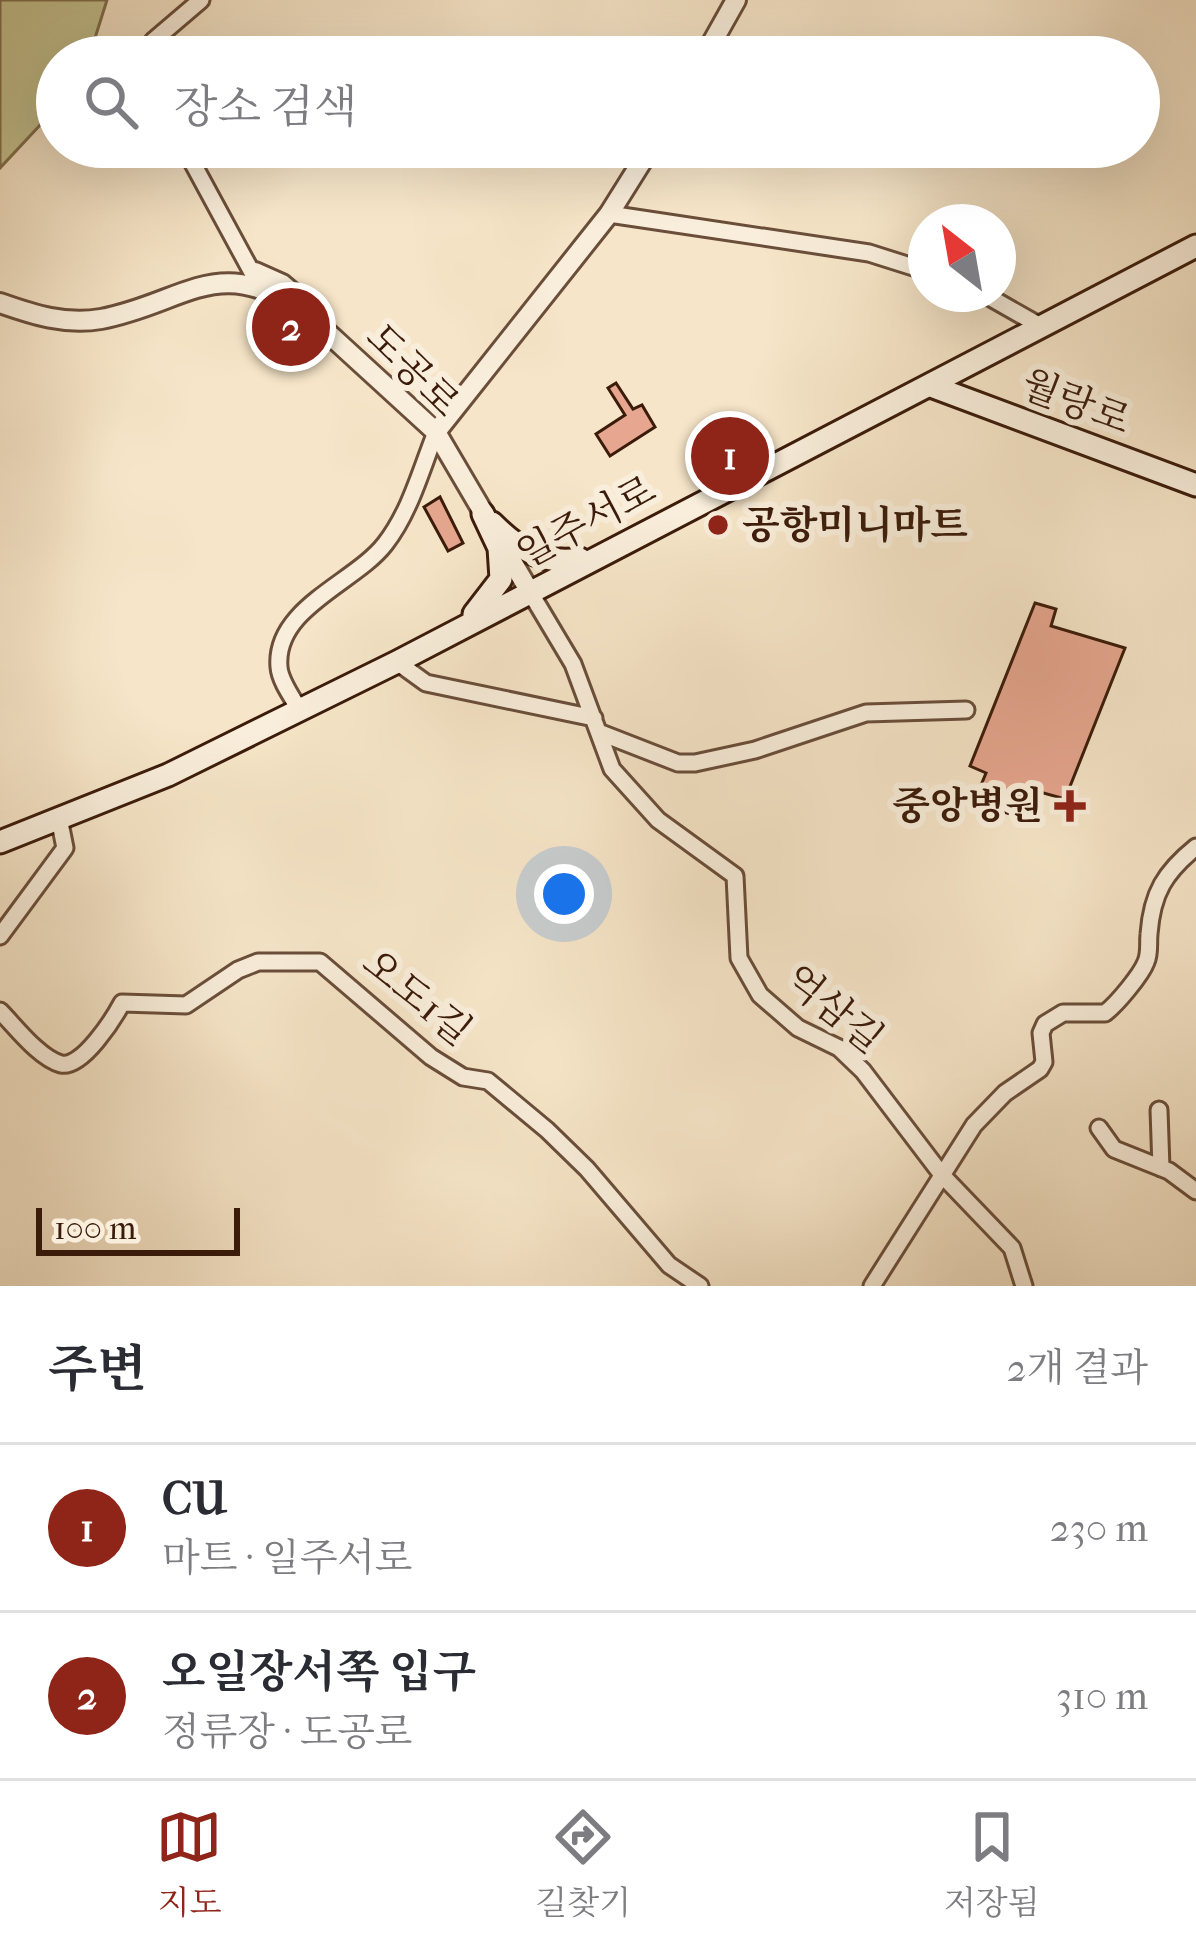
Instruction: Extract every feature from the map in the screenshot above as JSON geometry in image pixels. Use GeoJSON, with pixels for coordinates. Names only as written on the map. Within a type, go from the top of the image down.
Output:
{"type":"FeatureCollection","features":[{"type":"Feature","properties":{"kind":"main road","name":"일주서로"},"geometry":{"type":"LineString","coordinates":[[0,842],[168,775],[397,662],[1196,245]]}},
{"type":"Feature","properties":{"kind":"main road","name":"월랑로"},"geometry":{"type":"LineString","coordinates":[[931,386],[1196,485]]}},
{"type":"Feature","properties":{"kind":"main road"},"geometry":{"type":"LineString","coordinates":[[483,514],[510,541],[550,561],[587,558],[611,548]]}},
{"type":"Feature","properties":{"kind":"main road"},"geometry":{"type":"LineString","coordinates":[[446,637],[476,613],[501,579],[500,548],[483,514]]}},
{"type":"Feature","properties":{"kind":"street"},"geometry":{"type":"LineString","coordinates":[[158,36],[201,0]]}},
{"type":"Feature","properties":{"kind":"street"},"geometry":{"type":"LineString","coordinates":[[716,36],[736,0]]}},
{"type":"Feature","properties":{"kind":"street"},"geometry":{"type":"LineString","coordinates":[[0,302],[46,318],[87,320],[120,314],[202,285],[255,280],[195,168]]}},
{"type":"Feature","properties":{"kind":"street"},"geometry":{"type":"LineString","coordinates":[[299,709],[278,671],[280,645],[294,621],[386,543],[407,508],[436,432],[609,214],[638,168]]}},
{"type":"Feature","properties":{"kind":"street"},"geometry":{"type":"LineString","coordinates":[[609,214],[869,254],[908,266]]}},
{"type":"Feature","properties":{"kind":"street","name":"도공로"},"geometry":{"type":"LineString","coordinates":[[255,280],[340,344],[436,432],[530,592]]}},
{"type":"Feature","properties":{"kind":"street"},"geometry":{"type":"LineString","coordinates":[[1015,312],[1042,328]]}},
{"type":"Feature","properties":{"kind":"street","name":"억삼길"},"geometry":{"type":"LineString","coordinates":[[530,592],[573,664],[612,769],[658,820],[735,876],[740,958],[760,994],[798,1028],[850,1058],[942,1175],[1012,1248],[1024,1286]]}},
{"type":"Feature","properties":{"kind":"street"},"geometry":{"type":"LineString","coordinates":[[397,662],[426,683],[598,726],[678,763],[755,749],[866,712],[966,710]]}},
{"type":"Feature","properties":{"kind":"street"},"geometry":{"type":"LineString","coordinates":[[0,936],[65,848],[59,818]]}},
{"type":"Feature","properties":{"kind":"street"},"geometry":{"type":"LineString","coordinates":[[872,1286],[974,1125],[1005,1093],[1040,1070],[1044,1062],[1041,1034],[1054,1016],[1106,1013],[1141,972],[1149,957],[1149,932],[1160,886],[1168,869],[1196,847]]}},
{"type":"Feature","properties":{"kind":"street","name":"오도1길"},"geometry":{"type":"LineString","coordinates":[[0,1011],[41,1050],[60,1064],[69,1064],[104,1034],[122,1003],[186,1005],[258,962],[320,962],[431,1057],[463,1077],[488,1081],[547,1130],[669,1265],[700,1286]]}},
{"type":"Feature","properties":{"kind":"street"},"geometry":{"type":"LineString","coordinates":[[1159,1110],[1161,1168]]}},
{"type":"Feature","properties":{"kind":"street"},"geometry":{"type":"LineString","coordinates":[[1099,1129],[1114,1149],[1161,1168],[1196,1191]]}},
{"type":"Feature","properties":{"kind":"shaded area"},"geometry":{"type":"Polygon","coordinates":[[[0,0],[107,0],[96,36],[36,36],[36,129],[0,168],[0,0]]]}},
{"type":"Feature","properties":{"kind":"building"},"geometry":{"type":"Polygon","coordinates":[[[616,383],[633,409],[642,405],[655,427],[610,456],[596,434],[625,415],[608,388],[616,383]]]}},
{"type":"Feature","properties":{"kind":"building"},"geometry":{"type":"Polygon","coordinates":[[[440,497],[463,543],[448,551],[424,507],[440,497]]]}},
{"type":"Feature","properties":{"kind":"building"},"geometry":{"type":"Polygon","coordinates":[[[1035,603],[1056,609],[1051,626],[1125,648],[1065,799],[1040,792],[1028,820],[974,802],[986,773],[970,766],[1035,603]]]}},
{"type":"Feature","properties":{"kind":"place","name":"오일장서쪽 입구"},"geometry":{"type":"Point","coordinates":[291,327]}},
{"type":"Feature","properties":{"kind":"place","name":"CU"},"geometry":{"type":"Point","coordinates":[730,456]}},
{"type":"Feature","properties":{"kind":"place","name":"공항미니마트"},"geometry":{"type":"Point","coordinates":[718,525]}},
{"type":"Feature","properties":{"kind":"place","name":"중앙병원"},"geometry":{"type":"Point","coordinates":[1070,806]}}]}
